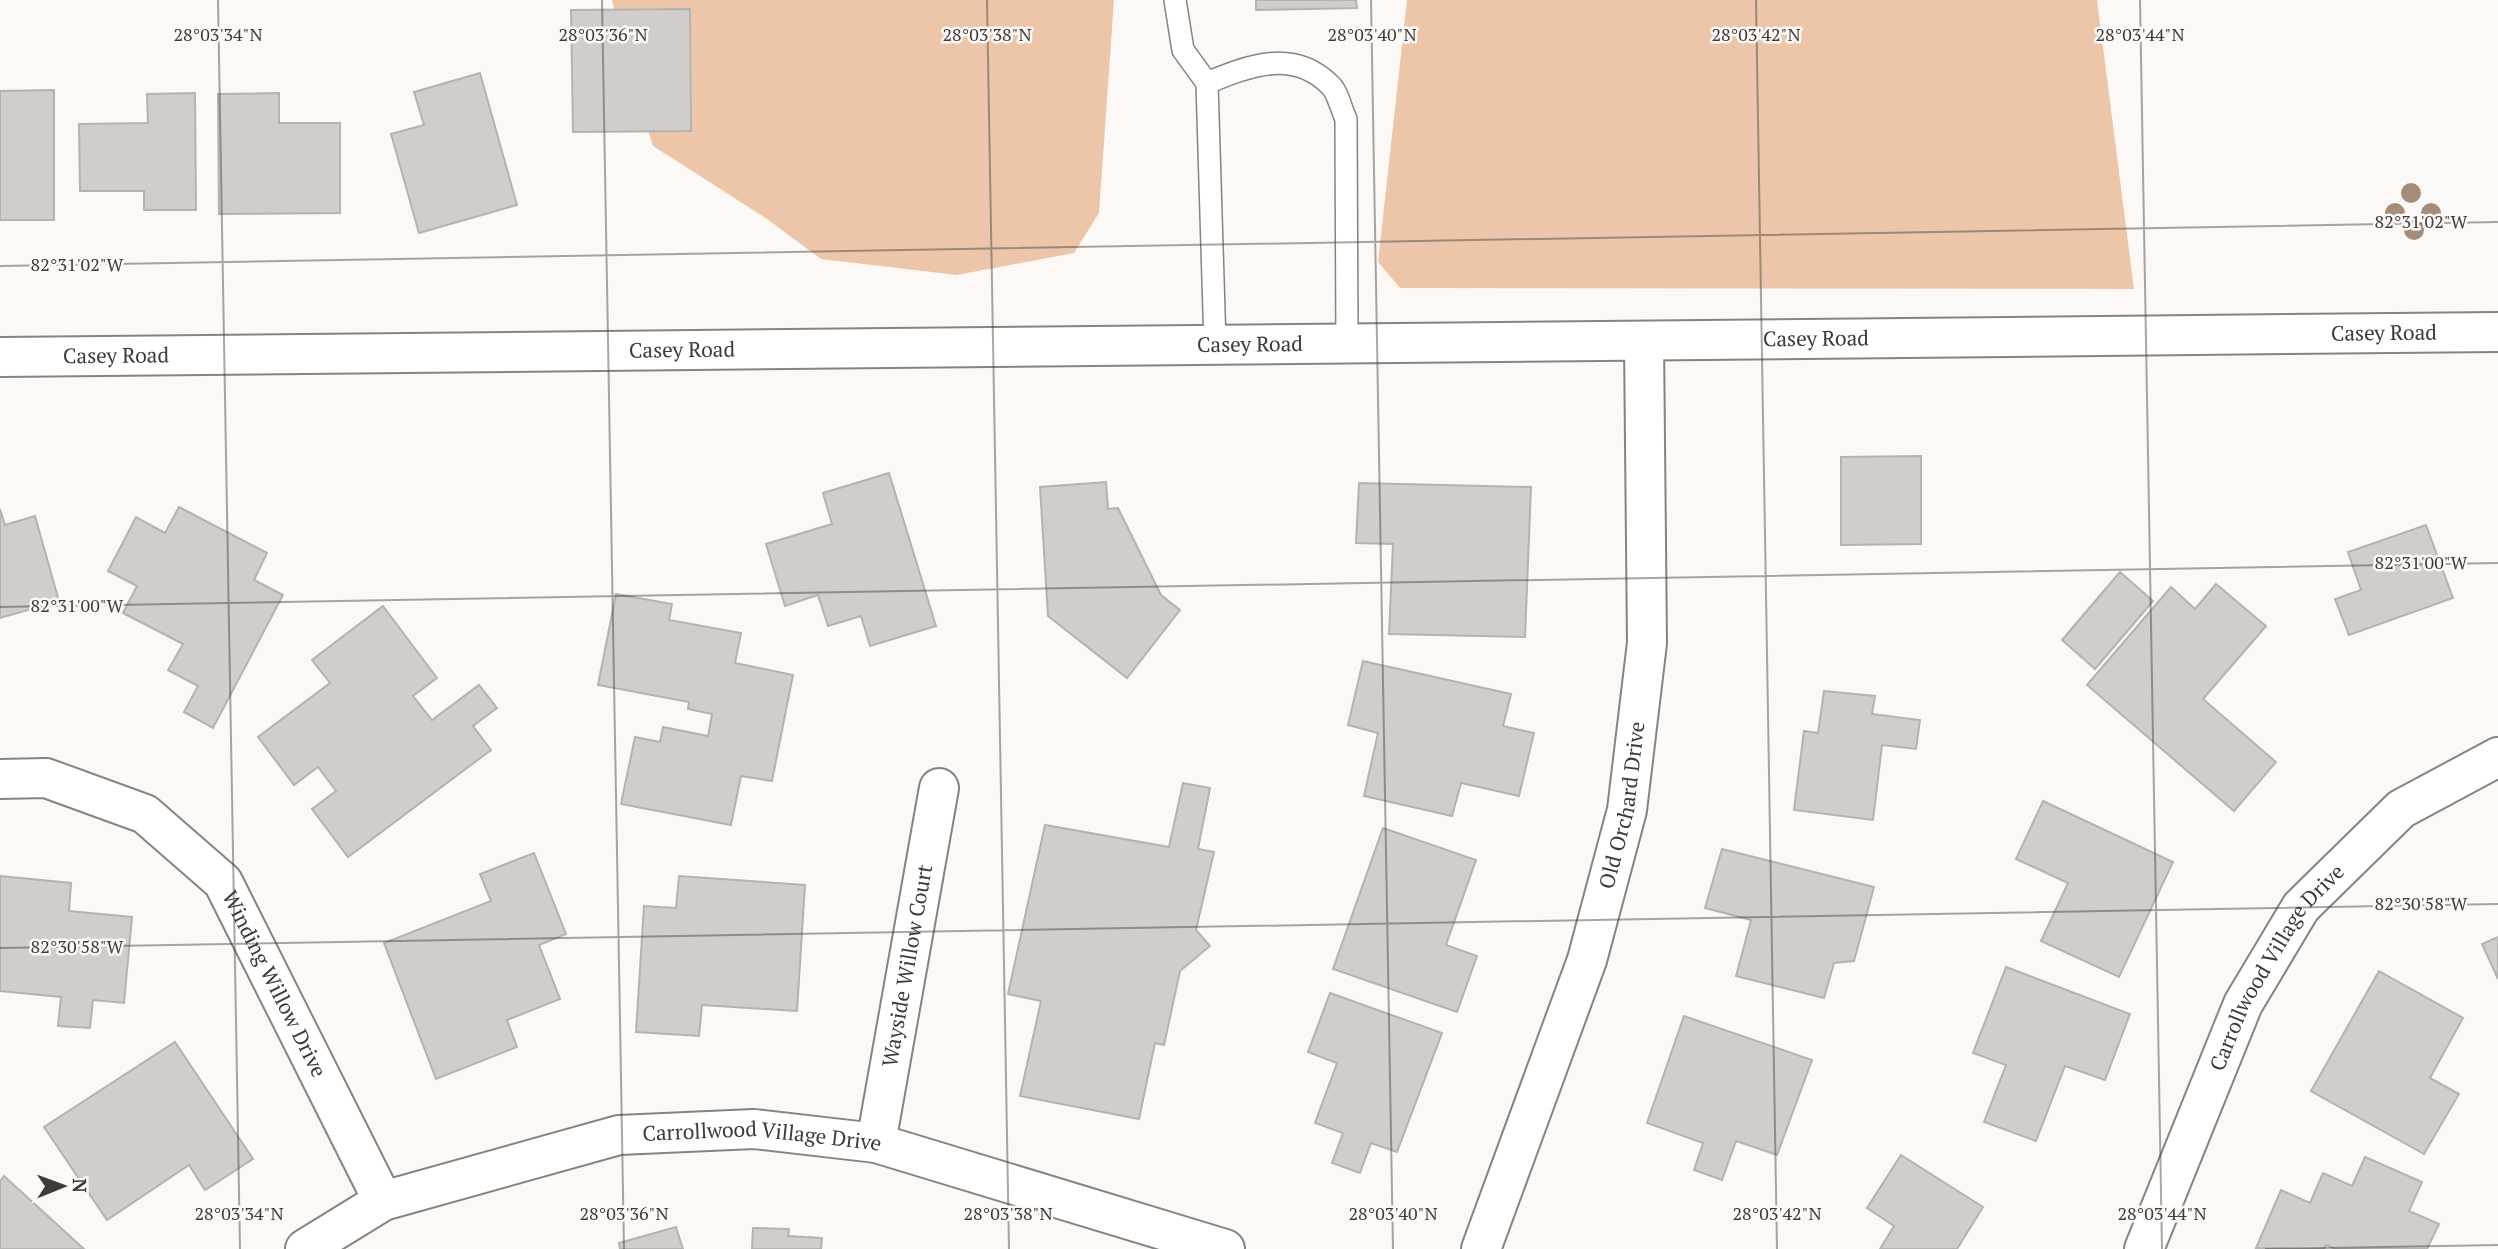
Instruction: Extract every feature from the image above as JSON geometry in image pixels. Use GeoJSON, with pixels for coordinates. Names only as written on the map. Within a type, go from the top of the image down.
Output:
{"type":"FeatureCollection","features":[{"type":"Feature","properties":{"kind":"street","name":"Casey Road"},"geometry":{"type":"LineString","coordinates":[[0,357],[2498,332]]}},
{"type":"Feature","properties":{"kind":"street","name":"Old Orchard Drive"},"geometry":{"type":"LineString","coordinates":[[1481,1249],[1587,960],[1628,810],[1647,643],[1644,341]]}},
{"type":"Feature","properties":{"kind":"street","name":"Carrollwood Village Drive"},"geometry":{"type":"LineString","coordinates":[[2144,1249],[2242,1004],[2301,907],[2401,809],[2498,757]]}},
{"type":"Feature","properties":{"kind":"street","name":"Winding Willow Drive"},"geometry":{"type":"LineString","coordinates":[[0,779],[47,778],[145,814],[223,882],[383,1201]]}},
{"type":"Feature","properties":{"kind":"street","name":"Wayside Willow Court"},"geometry":{"type":"LineString","coordinates":[[876,1143],[939,788]]}},
{"type":"Feature","properties":{"kind":"street","name":"Carrollwood Village Drive"},"geometry":{"type":"LineString","coordinates":[[305,1249],[383,1201],[620,1135],[754,1129],[876,1143],[1225,1249]]}},
{"type":"Feature","properties":{"kind":"lane"},"geometry":{"type":"LineString","coordinates":[[1175,0],[1183,50],[1207,83],[1215,345]]}},
{"type":"Feature","properties":{"kind":"lane"},"geometry":{"type":"LineString","coordinates":[[1207,83],[1241,68],[1281,62],[1311,72],[1332,86],[1346,119],[1347,343]]}},
{"type":"Feature","properties":{"kind":"shaded area"},"geometry":{"type":"Polygon","coordinates":[[[612,0],[1114,0],[1099,213],[1074,253],[957,275],[821,259],[764,217],[653,146],[632,79],[612,0]]]}},
{"type":"Feature","properties":{"kind":"shaded area"},"geometry":{"type":"Polygon","coordinates":[[[1407,0],[2097,0],[2134,289],[1400,288],[1378,262],[1407,0]]]}},
{"type":"Feature","properties":{"kind":"building"},"geometry":{"type":"Polygon","coordinates":[[[1256,0],[1356,0],[1357,8],[1256,10],[1256,0]]]}},
{"type":"Feature","properties":{"kind":"building"},"geometry":{"type":"Polygon","coordinates":[[[690,9],[691,131],[573,132],[571,10],[690,9]]]}},
{"type":"Feature","properties":{"kind":"building"},"geometry":{"type":"Polygon","coordinates":[[[480,73],[517,205],[419,233],[391,134],[424,125],[414,92],[480,73]]]}},
{"type":"Feature","properties":{"kind":"building"},"geometry":{"type":"Polygon","coordinates":[[[54,90],[54,220],[0,220],[0,91],[54,90]]]}},
{"type":"Feature","properties":{"kind":"building"},"geometry":{"type":"Polygon","coordinates":[[[195,93],[196,210],[144,210],[144,191],[80,191],[79,124],[148,123],[147,94],[195,93]]]}},
{"type":"Feature","properties":{"kind":"building"},"geometry":{"type":"Polygon","coordinates":[[[279,93],[279,123],[340,123],[340,213],[219,214],[218,94],[279,93]]]}},
{"type":"Feature","properties":{"kind":"building"},"geometry":{"type":"Polygon","coordinates":[[[1921,456],[1921,544],[1841,545],[1841,457],[1921,456]]]}},
{"type":"Feature","properties":{"kind":"building"},"geometry":{"type":"Polygon","coordinates":[[[889,473],[936,626],[870,646],[861,616],[828,626],[818,595],[785,606],[766,544],[832,524],[823,493],[889,473]]]}},
{"type":"Feature","properties":{"kind":"building"},"geometry":{"type":"Polygon","coordinates":[[[1106,482],[1108,509],[1118,508],[1161,595],[1180,610],[1127,678],[1048,616],[1040,487],[1106,482]]]}},
{"type":"Feature","properties":{"kind":"building"},"geometry":{"type":"Polygon","coordinates":[[[1359,483],[1531,487],[1525,637],[1389,634],[1393,544],[1356,543],[1359,483]]]}},
{"type":"Feature","properties":{"kind":"building"},"geometry":{"type":"Polygon","coordinates":[[[179,507],[267,553],[254,580],[283,595],[213,728],[184,712],[198,686],[168,670],[183,644],[123,613],[137,586],[108,571],[136,517],[165,533],[179,507]]]}},
{"type":"Feature","properties":{"kind":"building"},"geometry":{"type":"Polygon","coordinates":[[[0,509],[5,525],[35,516],[59,601],[0,618],[0,509]]]}},
{"type":"Feature","properties":{"kind":"building"},"geometry":{"type":"Polygon","coordinates":[[[2426,525],[2453,598],[2349,635],[2335,599],[2361,590],[2348,552],[2426,525]]]}},
{"type":"Feature","properties":{"kind":"building"},"geometry":{"type":"Polygon","coordinates":[[[2120,572],[2153,601],[2095,669],[2062,640],[2120,572]]]}},
{"type":"Feature","properties":{"kind":"building"},"geometry":{"type":"Polygon","coordinates":[[[2216,584],[2266,626],[2203,699],[2276,762],[2234,811],[2087,685],[2171,587],[2195,609],[2216,584]]]}},
{"type":"Feature","properties":{"kind":"building"},"geometry":{"type":"Polygon","coordinates":[[[616,594],[672,604],[669,620],[741,633],[735,663],[793,675],[772,781],[741,776],[731,825],[621,804],[635,737],[660,742],[663,727],[708,736],[712,714],[688,709],[689,702],[598,685],[616,594]]]}},
{"type":"Feature","properties":{"kind":"building"},"geometry":{"type":"Polygon","coordinates":[[[383,606],[437,678],[413,696],[432,720],[479,685],[497,708],[473,726],[491,750],[348,857],[312,809],[336,791],[318,767],[294,785],[258,737],[330,683],[312,660],[383,606]]]}},
{"type":"Feature","properties":{"kind":"building"},"geometry":{"type":"Polygon","coordinates":[[[1363,661],[1511,694],[1503,726],[1534,733],[1519,796],[1461,783],[1452,816],[1364,796],[1378,733],[1348,725],[1363,661]]]}},
{"type":"Feature","properties":{"kind":"building"},"geometry":{"type":"Polygon","coordinates":[[[1824,691],[1875,696],[1872,714],[1920,720],[1916,749],[1882,745],[1873,820],[1794,810],[1804,731],[1818,733],[1824,691]]]}},
{"type":"Feature","properties":{"kind":"building"},"geometry":{"type":"Polygon","coordinates":[[[1183,783],[1210,788],[1198,849],[1214,852],[1196,930],[1210,946],[1180,971],[1164,1045],[1155,1043],[1139,1119],[1020,1096],[1041,1001],[1008,994],[1045,825],[1169,847],[1183,783]]]}},
{"type":"Feature","properties":{"kind":"building"},"geometry":{"type":"Polygon","coordinates":[[[2043,801],[2173,862],[2119,977],[2041,941],[2068,883],[2016,859],[2043,801]]]}},
{"type":"Feature","properties":{"kind":"building"},"geometry":{"type":"Polygon","coordinates":[[[1383,828],[1476,860],[1446,945],[1477,956],[1457,1012],[1333,969],[1383,828]]]}},
{"type":"Feature","properties":{"kind":"building"},"geometry":{"type":"Polygon","coordinates":[[[1722,849],[1874,887],[1854,961],[1834,963],[1824,998],[1736,976],[1751,920],[1705,908],[1722,849]]]}},
{"type":"Feature","properties":{"kind":"building"},"geometry":{"type":"Polygon","coordinates":[[[534,853],[566,934],[539,945],[560,999],[507,1020],[517,1047],[436,1079],[384,943],[491,901],[480,874],[534,853]]]}},
{"type":"Feature","properties":{"kind":"building"},"geometry":{"type":"Polygon","coordinates":[[[0,876],[71,883],[69,911],[132,917],[124,1003],[93,1000],[90,1028],[58,1026],[61,997],[0,991],[0,876]]]}},
{"type":"Feature","properties":{"kind":"building"},"geometry":{"type":"Polygon","coordinates":[[[679,876],[805,885],[797,1011],[702,1005],[699,1036],[636,1032],[644,906],[676,908],[679,876]]]}},
{"type":"Feature","properties":{"kind":"building"},"geometry":{"type":"Polygon","coordinates":[[[2498,937],[2498,979],[2482,944],[2498,937]]]}},
{"type":"Feature","properties":{"kind":"building"},"geometry":{"type":"Polygon","coordinates":[[[2006,967],[2130,1014],[2105,1080],[2065,1066],[2036,1141],[1984,1122],[2006,1065],[1973,1053],[2006,967]]]}},
{"type":"Feature","properties":{"kind":"building"},"geometry":{"type":"Polygon","coordinates":[[[2379,971],[2463,1018],[2430,1078],[2459,1094],[2424,1154],[2311,1091],[2379,971]]]}},
{"type":"Feature","properties":{"kind":"building"},"geometry":{"type":"Polygon","coordinates":[[[1330,993],[1442,1033],[1397,1152],[1371,1143],[1360,1173],[1332,1163],[1343,1133],[1315,1123],[1337,1063],[1308,1052],[1330,993]]]}},
{"type":"Feature","properties":{"kind":"building"},"geometry":{"type":"Polygon","coordinates":[[[1684,1016],[1812,1060],[1777,1155],[1736,1141],[1722,1180],[1694,1170],[1703,1143],[1647,1123],[1684,1016]]]}},
{"type":"Feature","properties":{"kind":"building"},"geometry":{"type":"Polygon","coordinates":[[[175,1042],[253,1159],[205,1190],[189,1165],[107,1220],[44,1127],[175,1042]]]}},
{"type":"Feature","properties":{"kind":"building"},"geometry":{"type":"Polygon","coordinates":[[[1901,1155],[1983,1207],[1957,1249],[1880,1249],[1894,1226],[1867,1208],[1901,1155]]]}},
{"type":"Feature","properties":{"kind":"building"},"geometry":{"type":"Polygon","coordinates":[[[2365,1157],[2422,1182],[2409,1211],[2439,1224],[2427,1249],[2336,1249],[2326,1245],[2324,1249],[2256,1248],[2281,1190],[2310,1203],[2323,1173],[2352,1186],[2365,1157]]]}},
{"type":"Feature","properties":{"kind":"building"},"geometry":{"type":"Polygon","coordinates":[[[4,1176],[84,1249],[0,1249],[0,1181],[4,1176]]]}},
{"type":"Feature","properties":{"kind":"building"},"geometry":{"type":"Polygon","coordinates":[[[676,1227],[683,1249],[620,1249],[619,1243],[676,1227]]]}},
{"type":"Feature","properties":{"kind":"building"},"geometry":{"type":"Polygon","coordinates":[[[753,1228],[789,1229],[788,1236],[822,1238],[821,1249],[752,1249],[753,1228]]]}}]}
